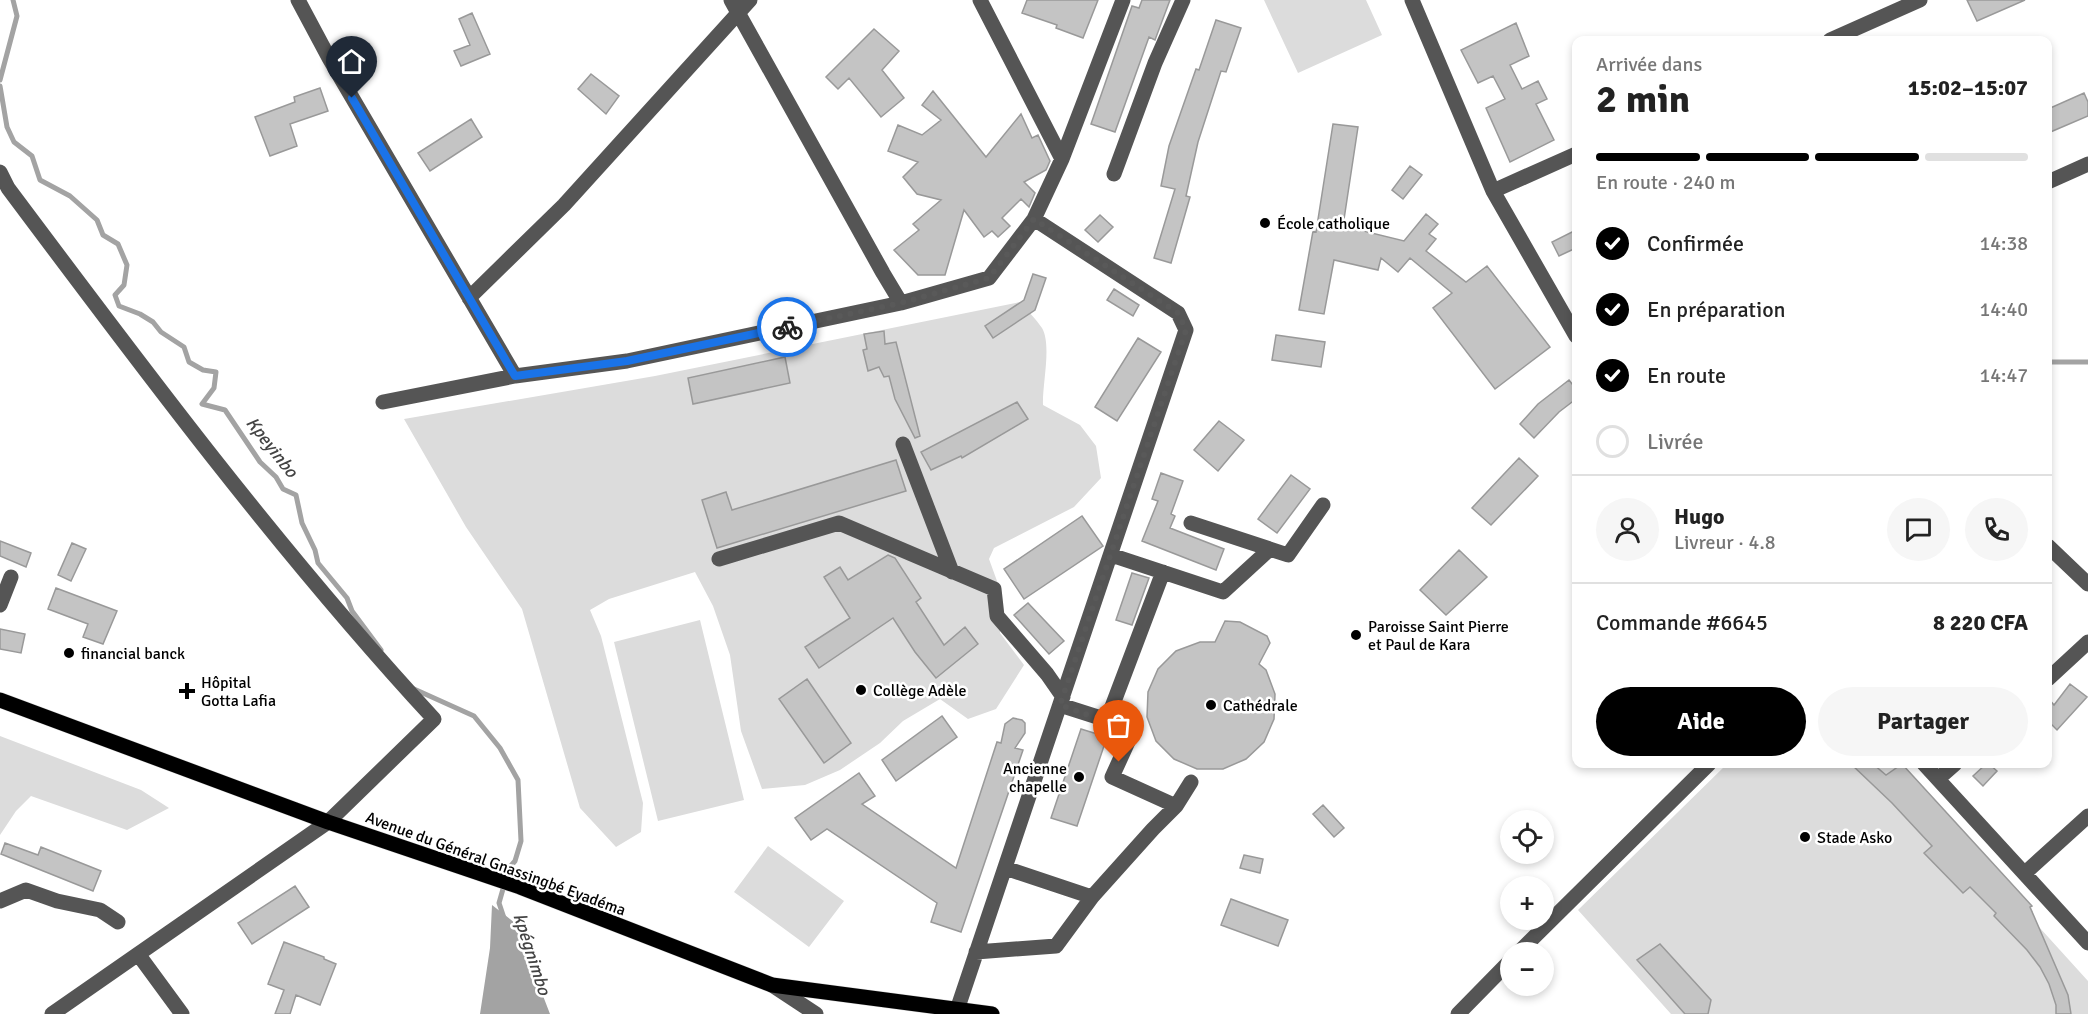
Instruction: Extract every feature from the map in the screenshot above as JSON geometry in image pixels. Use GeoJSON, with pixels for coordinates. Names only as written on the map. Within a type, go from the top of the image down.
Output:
{"type":"FeatureCollection","features":[{"type":"Feature","properties":{"kind":"main road","name":"Avenue du Général Gnassingbé Eyadéma"},"geometry":{"type":"LineString","coordinates":[[0,700],[328,822],[520,886],[772,985],[992,1014]]}},
{"type":"Feature","properties":{"kind":"street"},"geometry":{"type":"LineString","coordinates":[[298,0],[329,58],[515,376]]}},
{"type":"Feature","properties":{"kind":"street"},"geometry":{"type":"LineString","coordinates":[[469,298],[564,206],[735,6],[750,0]]}},
{"type":"Feature","properties":{"kind":"street"},"geometry":{"type":"LineString","coordinates":[[980,0],[1062,159]]}},
{"type":"Feature","properties":{"kind":"street"},"geometry":{"type":"LineString","coordinates":[[383,402],[515,376],[627,361],[901,303],[989,278],[1034,219],[1062,159],[1123,0]]}},
{"type":"Feature","properties":{"kind":"street"},"geometry":{"type":"LineString","coordinates":[[1114,174],[1155,63],[1184,0]]}},
{"type":"Feature","properties":{"kind":"street"},"geometry":{"type":"LineString","coordinates":[[1412,0],[1493,191],[1572,329]]}},
{"type":"Feature","properties":{"kind":"street"},"geometry":{"type":"LineString","coordinates":[[1839,36],[1920,0]]}},
{"type":"Feature","properties":{"kind":"street"},"geometry":{"type":"LineString","coordinates":[[735,6],[901,303]]}},
{"type":"Feature","properties":{"kind":"street"},"geometry":{"type":"LineString","coordinates":[[1493,191],[1572,156]]}},
{"type":"Feature","properties":{"kind":"street"},"geometry":{"type":"LineString","coordinates":[[2052,180],[2088,164]]}},
{"type":"Feature","properties":{"kind":"street"},"geometry":{"type":"LineString","coordinates":[[0,172],[4,192],[211,456],[308,577],[434,719],[328,822],[52,1014]]}},
{"type":"Feature","properties":{"kind":"street"},"geometry":{"type":"LineString","coordinates":[[957,1010],[1186,330],[1178,313],[1034,219]]}},
{"type":"Feature","properties":{"kind":"street"},"geometry":{"type":"LineString","coordinates":[[903,444],[952,572]]}},
{"type":"Feature","properties":{"kind":"street"},"geometry":{"type":"LineString","coordinates":[[1191,523],[1288,555],[1323,505]]}},
{"type":"Feature","properties":{"kind":"street"},"geometry":{"type":"LineString","coordinates":[[719,559],[839,523],[994,589],[997,616],[1047,674],[1062,701],[1133,731],[1112,777],[1176,806]]}},
{"type":"Feature","properties":{"kind":"street"},"geometry":{"type":"LineString","coordinates":[[1111,555],[1223,592],[1270,549]]}},
{"type":"Feature","properties":{"kind":"street"},"geometry":{"type":"LineString","coordinates":[[2052,550],[2088,584]]}},
{"type":"Feature","properties":{"kind":"street"},"geometry":{"type":"LineString","coordinates":[[1107,720],[1163,572]]}},
{"type":"Feature","properties":{"kind":"street"},"geometry":{"type":"LineString","coordinates":[[0,606],[11,577]]}},
{"type":"Feature","properties":{"kind":"street"},"geometry":{"type":"LineString","coordinates":[[2052,675],[2088,642]]}},
{"type":"Feature","properties":{"kind":"street"},"geometry":{"type":"LineString","coordinates":[[1529,942],[1705,768]]}},
{"type":"Feature","properties":{"kind":"street"},"geometry":{"type":"LineString","coordinates":[[1928,768],[2088,943]]}},
{"type":"Feature","properties":{"kind":"street"},"geometry":{"type":"LineString","coordinates":[[1938,779],[1950,768]]}},
{"type":"Feature","properties":{"kind":"street"},"geometry":{"type":"LineString","coordinates":[[976,952],[1056,946],[1092,897],[1176,806],[1191,782]]}},
{"type":"Feature","properties":{"kind":"street"},"geometry":{"type":"LineString","coordinates":[[2025,873],[2088,816]]}},
{"type":"Feature","properties":{"kind":"street"},"geometry":{"type":"LineString","coordinates":[[1005,868],[1092,897]]}},
{"type":"Feature","properties":{"kind":"street"},"geometry":{"type":"LineString","coordinates":[[0,901],[26,890],[57,901],[100,910],[118,921]]}},
{"type":"Feature","properties":{"kind":"street"},"geometry":{"type":"LineString","coordinates":[[138,954],[182,1014]]}},
{"type":"Feature","properties":{"kind":"street"},"geometry":{"type":"LineString","coordinates":[[1458,1014],[1500,971]]}},
{"type":"Feature","properties":{"kind":"street"},"geometry":{"type":"LineString","coordinates":[[772,985],[816,1014]]}},
{"type":"Feature","properties":{"kind":"shaded area"},"geometry":{"type":"Polygon","coordinates":[[[1264,0],[1366,0],[1382,35],[1298,73],[1264,0]]]}},
{"type":"Feature","properties":{"kind":"shaded area"},"geometry":{"type":"Polygon","coordinates":[[[1020,302],[1040,325],[1045,335],[1043,405],[1080,425],[1096,446],[1101,478],[1074,507],[994,548],[989,559],[1001,592],[1000,633],[1024,665],[996,709],[968,719],[940,699],[903,721],[880,743],[840,770],[805,785],[762,789],[741,731],[730,655],[713,606],[695,572],[609,599],[590,610],[601,636],[643,803],[641,832],[616,847],[580,808],[522,609],[466,527],[404,419],[655,376],[1020,302]]]}},
{"type":"Feature","properties":{"kind":"shaded area"},"geometry":{"type":"Polygon","coordinates":[[[700,620],[744,800],[658,821],[614,642],[700,620]]]}},
{"type":"Feature","properties":{"kind":"shaded area"},"geometry":{"type":"Polygon","coordinates":[[[0,736],[141,790],[169,808],[127,830],[31,796],[16,811],[0,835],[0,736]]]}},
{"type":"Feature","properties":{"kind":"shaded area","name":"Stade Asko"},"geometry":{"type":"Polygon","coordinates":[[[1723,768],[1895,768],[2088,981],[2088,1014],[1671,1014],[1578,910],[1723,768]]]}},
{"type":"Feature","properties":{"kind":"shaded area"},"geometry":{"type":"Polygon","coordinates":[[[768,846],[844,901],[809,947],[734,892],[768,846]]]}},
{"type":"Feature","properties":{"kind":"shaded area"},"geometry":{"type":"Polygon","coordinates":[[[492,905],[515,923],[550,1014],[480,1014],[490,948],[492,905]]]}},
{"type":"Feature","properties":{"kind":"building"},"geometry":{"type":"Polygon","coordinates":[[[1027,0],[1098,0],[1083,38],[1056,28],[1057,25],[1022,13],[1027,0]]]}},
{"type":"Feature","properties":{"kind":"building"},"geometry":{"type":"Polygon","coordinates":[[[1142,0],[1170,0],[1155,40],[1149,37],[1115,132],[1091,124],[1132,6],[1139,8],[1142,0]]]}},
{"type":"Feature","properties":{"kind":"building"},"geometry":{"type":"Polygon","coordinates":[[[1967,0],[2025,0],[1977,21],[1967,0]]]}},
{"type":"Feature","properties":{"kind":"building"},"geometry":{"type":"Polygon","coordinates":[[[472,13],[490,54],[461,66],[454,51],[470,45],[459,19],[472,13]]]}},
{"type":"Feature","properties":{"kind":"building"},"geometry":{"type":"Polygon","coordinates":[[[1216,20],[1241,28],[1226,72],[1221,71],[1198,142],[1186,196],[1190,197],[1171,263],[1154,258],[1175,189],[1161,186],[1169,146],[1216,20]]]}},
{"type":"Feature","properties":{"kind":"building"},"geometry":{"type":"Polygon","coordinates":[[[1516,23],[1529,56],[1510,65],[1522,89],[1538,81],[1547,99],[1536,104],[1554,140],[1510,162],[1486,108],[1505,99],[1493,76],[1478,83],[1461,50],[1516,23]]]}},
{"type":"Feature","properties":{"kind":"building"},"geometry":{"type":"Polygon","coordinates":[[[874,29],[899,51],[882,70],[904,98],[881,117],[849,78],[838,89],[826,77],[874,29]]]}},
{"type":"Feature","properties":{"kind":"building"},"geometry":{"type":"Polygon","coordinates":[[[591,74],[619,96],[606,114],[578,89],[591,74]]]}},
{"type":"Feature","properties":{"kind":"building"},"geometry":{"type":"Polygon","coordinates":[[[320,88],[328,111],[290,124],[297,146],[270,156],[255,117],[295,102],[294,97],[320,88]]]}},
{"type":"Feature","properties":{"kind":"building"},"geometry":{"type":"Polygon","coordinates":[[[933,91],[986,157],[1021,114],[1032,138],[1038,135],[1050,161],[1046,170],[1024,182],[1035,193],[1029,207],[1021,199],[1002,218],[1010,226],[998,237],[992,231],[984,237],[964,210],[945,275],[918,275],[894,250],[919,230],[913,224],[941,200],[917,194],[903,177],[918,162],[888,151],[898,125],[922,135],[941,120],[922,105],[933,91]]]}},
{"type":"Feature","properties":{"kind":"building"},"geometry":{"type":"Polygon","coordinates":[[[2084,93],[2088,102],[2088,116],[2052,131],[2052,107],[2084,93]]]}},
{"type":"Feature","properties":{"kind":"building"},"geometry":{"type":"Polygon","coordinates":[[[471,119],[482,137],[430,171],[418,153],[471,119]]]}},
{"type":"Feature","properties":{"kind":"building"},"geometry":{"type":"Polygon","coordinates":[[[1333,124],[1358,127],[1343,226],[1404,241],[1426,214],[1438,224],[1429,234],[1436,239],[1426,251],[1466,282],[1487,266],[1550,347],[1495,389],[1433,308],[1452,293],[1410,258],[1398,272],[1381,258],[1378,270],[1334,260],[1324,314],[1299,310],[1313,231],[1316,232],[1333,124]]]}},
{"type":"Feature","properties":{"kind":"building"},"geometry":{"type":"Polygon","coordinates":[[[1410,166],[1422,175],[1403,199],[1392,190],[1410,166]]]}},
{"type":"Feature","properties":{"kind":"building"},"geometry":{"type":"Polygon","coordinates":[[[1100,215],[1113,227],[1098,242],[1085,230],[1100,215]]]}},
{"type":"Feature","properties":{"kind":"building"},"geometry":{"type":"Polygon","coordinates":[[[1572,232],[1572,250],[1559,256],[1552,242],[1572,232]]]}},
{"type":"Feature","properties":{"kind":"building"},"geometry":{"type":"Polygon","coordinates":[[[1033,274],[1046,278],[1035,310],[993,338],[985,326],[1024,300],[1033,274]]]}},
{"type":"Feature","properties":{"kind":"building"},"geometry":{"type":"Polygon","coordinates":[[[1114,289],[1139,305],[1133,316],[1107,300],[1114,289]]]}},
{"type":"Feature","properties":{"kind":"building"},"geometry":{"type":"Polygon","coordinates":[[[884,331],[885,344],[896,342],[920,436],[915,438],[895,399],[889,376],[884,377],[879,367],[868,371],[863,350],[867,349],[864,334],[884,331]]]}},
{"type":"Feature","properties":{"kind":"building"},"geometry":{"type":"Polygon","coordinates":[[[1276,335],[1325,342],[1321,367],[1272,360],[1276,335]]]}},
{"type":"Feature","properties":{"kind":"building"},"geometry":{"type":"Polygon","coordinates":[[[1138,338],[1161,352],[1117,421],[1095,407],[1138,338]]]}},
{"type":"Feature","properties":{"kind":"building"},"geometry":{"type":"Polygon","coordinates":[[[785,357],[790,383],[693,404],[688,378],[785,357]]]}},
{"type":"Feature","properties":{"kind":"building"},"geometry":{"type":"Polygon","coordinates":[[[1569,380],[1572,384],[1572,402],[1534,438],[1520,424],[1538,404],[1569,380]]]}},
{"type":"Feature","properties":{"kind":"building"},"geometry":{"type":"Polygon","coordinates":[[[1017,402],[1028,419],[962,458],[961,456],[931,470],[921,452],[1017,402]]]}},
{"type":"Feature","properties":{"kind":"building"},"geometry":{"type":"Polygon","coordinates":[[[1219,421],[1244,440],[1218,471],[1194,450],[1219,421]]]}},
{"type":"Feature","properties":{"kind":"building"},"geometry":{"type":"Polygon","coordinates":[[[1519,458],[1538,476],[1491,525],[1472,508],[1519,458]]]}},
{"type":"Feature","properties":{"kind":"building"},"geometry":{"type":"Polygon","coordinates":[[[896,460],[906,491],[717,548],[702,500],[726,492],[732,510],[896,460]]]}},
{"type":"Feature","properties":{"kind":"building"},"geometry":{"type":"Polygon","coordinates":[[[1161,473],[1183,481],[1171,514],[1175,516],[1170,528],[1224,549],[1216,570],[1142,541],[1158,501],[1152,499],[1161,473]]]}},
{"type":"Feature","properties":{"kind":"building"},"geometry":{"type":"Polygon","coordinates":[[[1291,475],[1310,489],[1277,533],[1258,519],[1291,475]]]}},
{"type":"Feature","properties":{"kind":"building"},"geometry":{"type":"Polygon","coordinates":[[[1082,516],[1103,546],[1024,599],[1004,569],[1082,516]]]}},
{"type":"Feature","properties":{"kind":"building"},"geometry":{"type":"Polygon","coordinates":[[[0,541],[31,553],[26,567],[0,556],[0,541]]]}},
{"type":"Feature","properties":{"kind":"building"},"geometry":{"type":"Polygon","coordinates":[[[72,543],[86,549],[71,581],[58,575],[72,543]]]}},
{"type":"Feature","properties":{"kind":"building"},"geometry":{"type":"Polygon","coordinates":[[[1459,550],[1487,577],[1446,615],[1420,590],[1459,550]]]}},
{"type":"Feature","properties":{"kind":"building"},"geometry":{"type":"Polygon","coordinates":[[[888,555],[895,558],[921,598],[916,602],[944,645],[965,627],[978,644],[936,678],[915,652],[893,618],[819,668],[805,647],[850,618],[824,577],[840,567],[848,580],[888,555]]]}},
{"type":"Feature","properties":{"kind":"building"},"geometry":{"type":"Polygon","coordinates":[[[1132,573],[1149,578],[1132,625],[1116,620],[1132,573]]]}},
{"type":"Feature","properties":{"kind":"building"},"geometry":{"type":"Polygon","coordinates":[[[56,588],[117,611],[103,644],[83,637],[88,624],[48,609],[56,588]]]}},
{"type":"Feature","properties":{"kind":"building"},"geometry":{"type":"Polygon","coordinates":[[[1028,603],[1064,641],[1049,654],[1014,615],[1028,603]]]}},
{"type":"Feature","properties":{"kind":"building","name":"Cathédrale"},"geometry":{"type":"Polygon","coordinates":[[[1225,621],[1240,622],[1267,636],[1270,643],[1259,664],[1266,670],[1275,694],[1274,719],[1264,742],[1246,759],[1223,769],[1197,769],[1174,759],[1156,741],[1147,717],[1148,692],[1158,669],[1176,651],[1200,642],[1215,642],[1225,621]]]}},
{"type":"Feature","properties":{"kind":"building"},"geometry":{"type":"Polygon","coordinates":[[[0,629],[25,634],[21,653],[0,649],[0,629]]]}},
{"type":"Feature","properties":{"kind":"building"},"geometry":{"type":"Polygon","coordinates":[[[807,679],[851,743],[824,763],[779,699],[807,679]]]}},
{"type":"Feature","properties":{"kind":"building"},"geometry":{"type":"Polygon","coordinates":[[[2070,684],[2087,697],[2057,730],[2052,725],[2052,703],[2054,705],[2070,684]]]}},
{"type":"Feature","properties":{"kind":"building"},"geometry":{"type":"Polygon","coordinates":[[[942,716],[957,737],[896,781],[882,760],[942,716]]]}},
{"type":"Feature","properties":{"kind":"building"},"geometry":{"type":"Polygon","coordinates":[[[1013,718],[1025,723],[1025,733],[1015,748],[1023,750],[961,932],[931,922],[937,903],[827,829],[811,840],[795,818],[859,773],[875,796],[862,804],[956,868],[997,742],[1001,743],[1005,724],[1013,718]]]}},
{"type":"Feature","properties":{"kind":"building","name":"Ancienne chapelle"},"geometry":{"type":"Polygon","coordinates":[[[1081,729],[1107,737],[1077,826],[1051,818],[1081,729]]]}},
{"type":"Feature","properties":{"kind":"building"},"geometry":{"type":"Polygon","coordinates":[[[1855,768],[1878,768],[1886,775],[1896,768],[1906,768],[2032,906],[2030,907],[2068,995],[2071,1014],[2056,1014],[2056,1005],[2049,984],[2027,950],[1994,916],[1996,913],[1970,887],[1963,893],[1924,853],[1932,846],[1855,768]]]}},
{"type":"Feature","properties":{"kind":"building"},"geometry":{"type":"Polygon","coordinates":[[[1982,768],[1994,768],[1997,771],[1983,786],[1973,776],[1982,768]]]}},
{"type":"Feature","properties":{"kind":"building"},"geometry":{"type":"Polygon","coordinates":[[[1323,805],[1344,828],[1334,837],[1313,814],[1323,805]]]}},
{"type":"Feature","properties":{"kind":"building"},"geometry":{"type":"Polygon","coordinates":[[[5,843],[38,855],[41,847],[101,871],[93,891],[1,854],[5,843]]]}},
{"type":"Feature","properties":{"kind":"building"},"geometry":{"type":"Polygon","coordinates":[[[1244,855],[1263,859],[1260,873],[1240,868],[1244,855]]]}},
{"type":"Feature","properties":{"kind":"building"},"geometry":{"type":"Polygon","coordinates":[[[295,886],[309,907],[252,944],[238,923],[295,886]]]}},
{"type":"Feature","properties":{"kind":"building"},"geometry":{"type":"Polygon","coordinates":[[[1231,899],[1288,920],[1278,946],[1221,925],[1231,899]]]}},
{"type":"Feature","properties":{"kind":"building"},"geometry":{"type":"Polygon","coordinates":[[[284,942],[336,964],[320,1005],[296,995],[290,1014],[275,1014],[284,990],[268,984],[284,942]]]}},
{"type":"Feature","properties":{"kind":"building"},"geometry":{"type":"Polygon","coordinates":[[[1660,944],[1711,1000],[1708,1014],[1685,1014],[1637,960],[1660,944]]]}},
{"type":"Feature","properties":{"kind":"waterway","name":"Kpeyinbo"},"geometry":{"type":"LineString","coordinates":[[0,80],[17,16],[13,0]]}},
{"type":"Feature","properties":{"kind":"waterway","name":"Kpeyinbo"},"geometry":{"type":"LineString","coordinates":[[0,86],[7,127],[14,142],[32,156],[40,180],[70,196],[97,220],[103,235],[118,244],[127,265],[124,285],[115,295],[119,306],[153,322],[161,332],[184,347],[189,362],[203,370],[216,372],[214,388],[202,404],[225,410],[260,462],[276,477],[283,489],[296,495],[302,523],[315,550],[318,563],[347,598],[352,611],[381,650]]}},
{"type":"Feature","properties":{"kind":"waterway"},"geometry":{"type":"LineString","coordinates":[[2052,362],[2088,362]]}},
{"type":"Feature","properties":{"kind":"waterway","name":"Kpeyinbo"},"geometry":{"type":"LineString","coordinates":[[414,689],[474,716],[500,748],[518,780],[521,841],[515,861],[509,868],[499,903],[504,918]]}},
{"type":"Feature","properties":{"kind":"way so far"},"geometry":{"type":"LineString","coordinates":[[787,327],[901,303],[989,278],[1034,219],[1178,313],[1186,330],[1060,705],[1133,731],[1119,762]]}},
{"type":"Feature","properties":{"kind":"place","name":"École catholique"},"geometry":{"type":"Point","coordinates":[1265,223]}},
{"type":"Feature","properties":{"kind":"place","name":"Paroisse Saint Pierre et Paul de Kara"},"geometry":{"type":"Point","coordinates":[1356,635]}},
{"type":"Feature","properties":{"kind":"place","name":"financial banck"},"geometry":{"type":"Point","coordinates":[69,653]}},
{"type":"Feature","properties":{"kind":"place","name":"Collège Adèle"},"geometry":{"type":"Point","coordinates":[861,690]}},
{"type":"Feature","properties":{"kind":"place","name":"Hôpital Gotta Lafia"},"geometry":{"type":"Point","coordinates":[187,691]}},
{"type":"Feature","properties":{"kind":"place","name":"Cathédrale"},"geometry":{"type":"Point","coordinates":[1211,705]}},
{"type":"Feature","properties":{"kind":"place","name":"Ancienne chapelle"},"geometry":{"type":"Point","coordinates":[1079,777]}},
{"type":"Feature","properties":{"kind":"place","name":"Stade Asko"},"geometry":{"type":"Point","coordinates":[1805,837]}},
{"type":"Feature","properties":{"kind":"route"},"geometry":{"type":"LineString","coordinates":[[352,98],[515,376],[627,361],[787,327]]}},
{"type":"Feature","properties":{"kind":"water label","name":"kpégnimbo"},"geometry":{"type":"Point","coordinates":[532,954]}}]}
